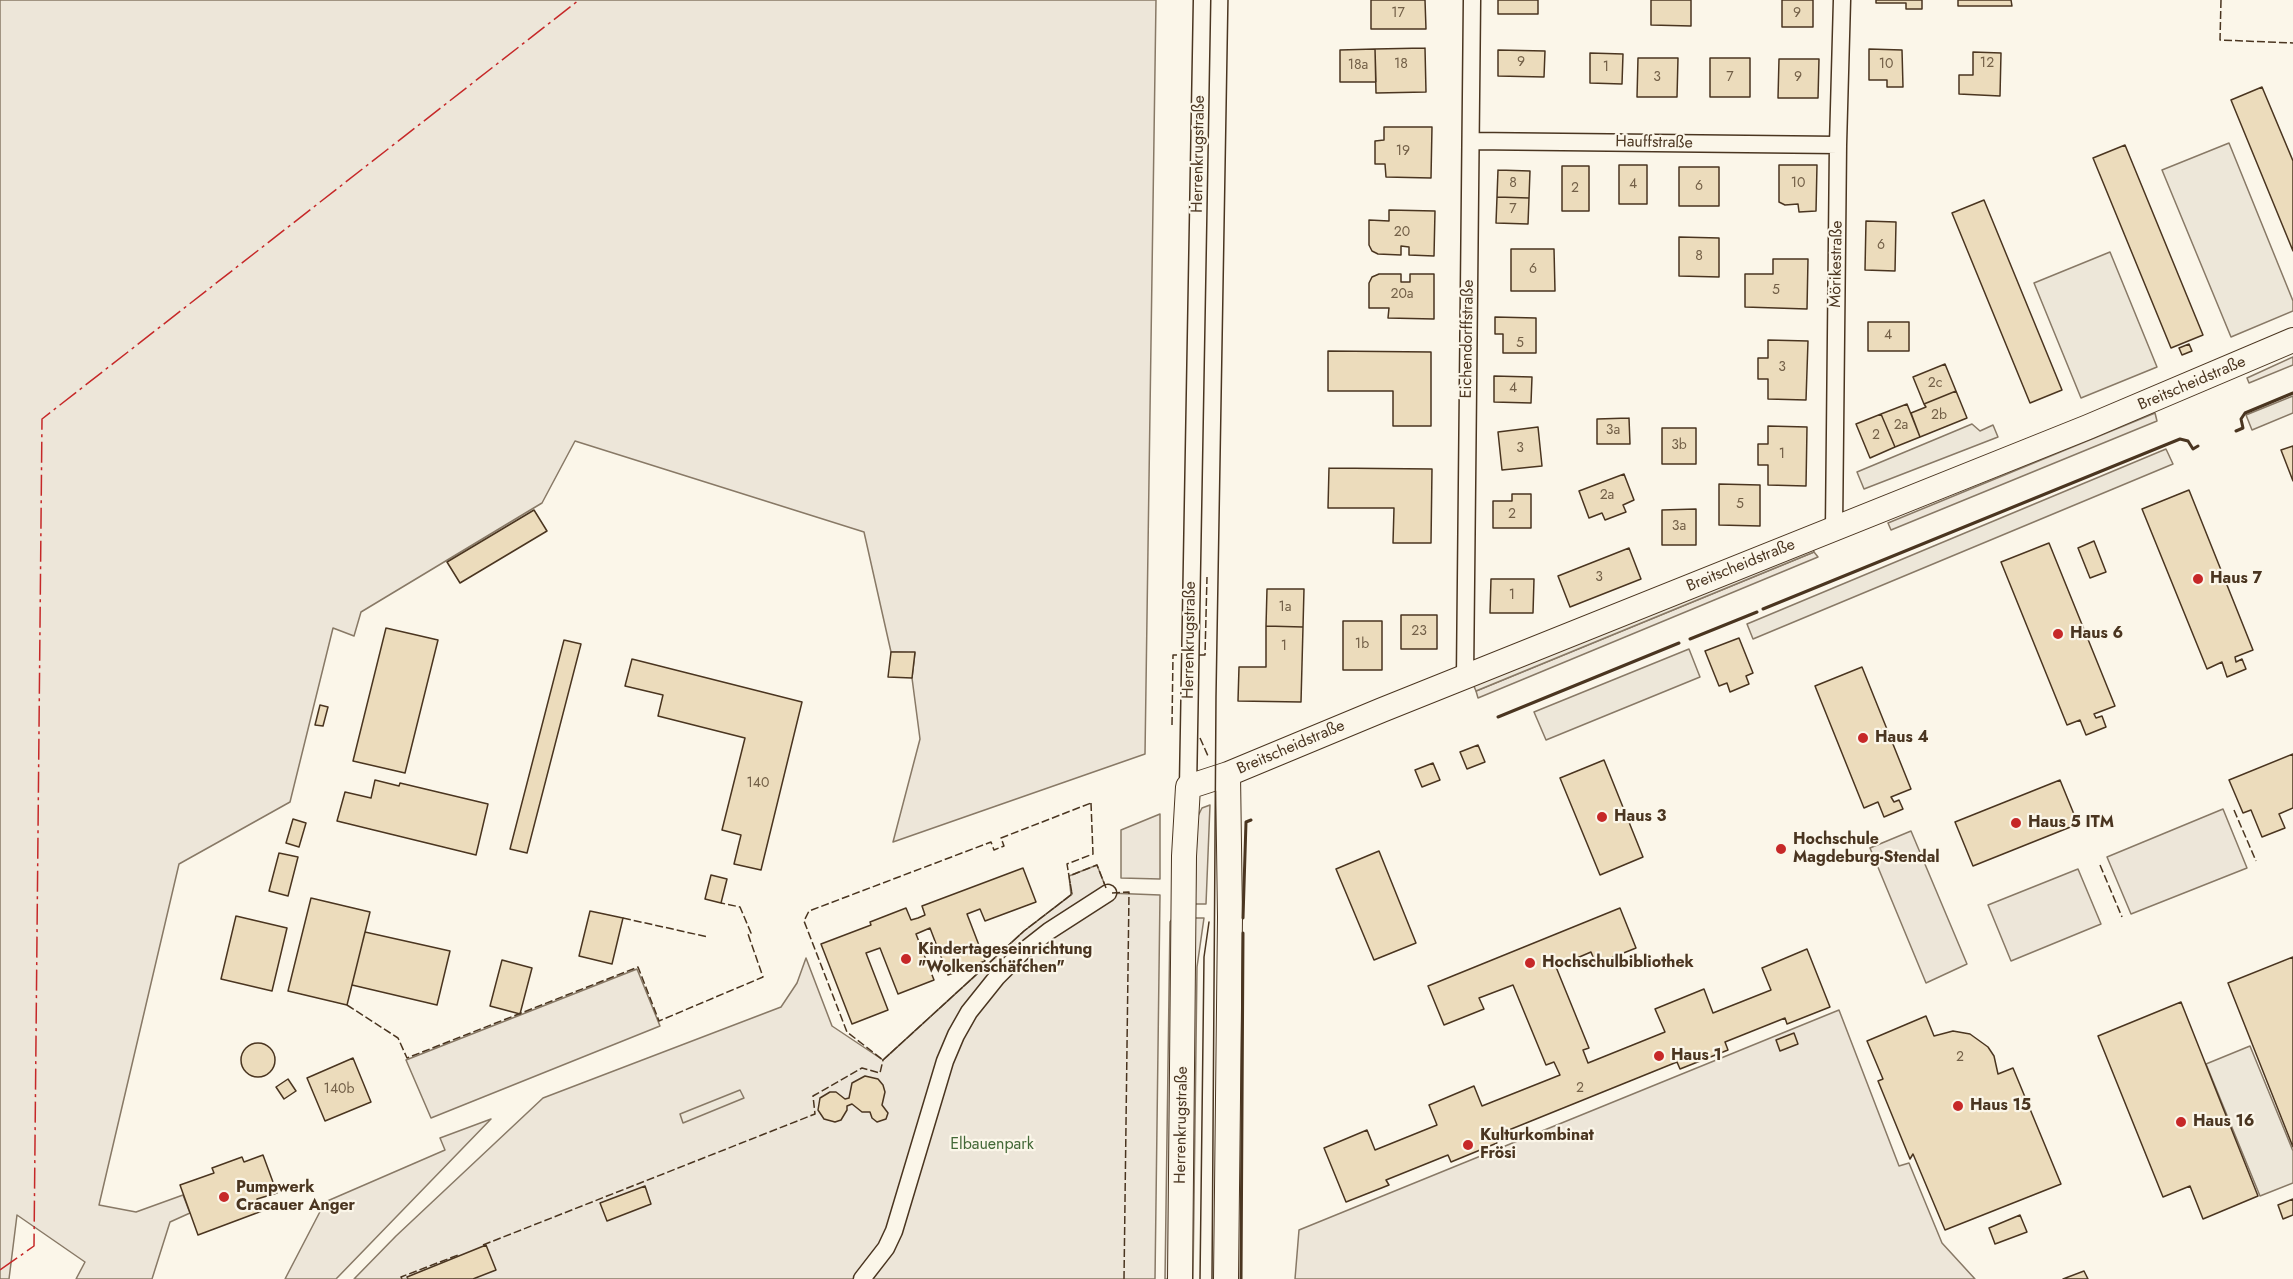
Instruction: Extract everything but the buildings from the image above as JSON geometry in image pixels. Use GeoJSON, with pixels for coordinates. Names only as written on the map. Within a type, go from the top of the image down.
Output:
{"type":"FeatureCollection","features":[{"type":"Feature","properties":{"kind":"street","name":"Herrenkrugstraße"},"geometry":{"type":"LineString","coordinates":[[1180,1279],[1184,856],[1188,787],[1202,0]]}},
{"type":"Feature","properties":{"kind":"street","name":"Eichendorffstraße"},"geometry":{"type":"LineString","coordinates":[[1464,677],[1472,0]]}},
{"type":"Feature","properties":{"kind":"street","name":"Mörikestraße"},"geometry":{"type":"LineString","coordinates":[[1834,528],[1838,145],[1842,0]]}},
{"type":"Feature","properties":{"kind":"street","name":"Hauffstraße"},"geometry":{"type":"LineString","coordinates":[[1471,141],[1838,145]]}},
{"type":"Feature","properties":{"kind":"street","name":"Breitscheidstraße"},"geometry":{"type":"LineString","coordinates":[[1188,787],[1227,774],[1834,528],[2088,428],[2293,340]]}},
{"type":"Feature","properties":{"kind":"street"},"geometry":{"type":"LineString","coordinates":[[1226,1279],[1230,917],[1227,774]]}},
{"type":"Feature","properties":{"kind":"street"},"geometry":{"type":"LineString","coordinates":[[861,1279],[886,1248],[894,1232],[940,1077],[956,1035],[969,1012],[997,977],[1021,953],[1049,931],[1108,893]]}},
{"type":"Feature","properties":{"kind":"green space"},"geometry":{"type":"Polygon","coordinates":[[[0,0],[1156,0],[1145,754],[893,842],[920,739],[912,678],[915,653],[891,652],[864,532],[575,441],[542,503],[361,612],[354,636],[333,628],[290,802],[179,864],[99,1205],[136,1212],[183,1195],[190,1213],[170,1222],[152,1279],[76,1279],[85,1262],[17,1215],[9,1279],[0,1279],[0,0]]]}},
{"type":"Feature","properties":{"kind":"green space"},"geometry":{"type":"Polygon","coordinates":[[[2293,357],[2293,365],[2249,383],[2247,378],[2293,357]]]}},
{"type":"Feature","properties":{"kind":"green space"},"geometry":{"type":"Polygon","coordinates":[[[2155,413],[2157,421],[1891,530],[1888,523],[2155,413]]]}},
{"type":"Feature","properties":{"kind":"green space"},"geometry":{"type":"Polygon","coordinates":[[[1814,552],[1818,557],[1478,698],[1476,691],[1814,552]]]}},
{"type":"Feature","properties":{"kind":"green space"},"geometry":{"type":"Polygon","coordinates":[[[1210,805],[1206,904],[1195,904],[1197,818],[1202,808],[1210,805]]]}},
{"type":"Feature","properties":{"kind":"green space"},"geometry":{"type":"Polygon","coordinates":[[[2223,809],[2247,868],[2131,914],[2107,857],[2223,809]]]}},
{"type":"Feature","properties":{"kind":"green space"},"geometry":{"type":"Polygon","coordinates":[[[1160,814],[1160,879],[1121,878],[1121,830],[1160,814]]]}},
{"type":"Feature","properties":{"kind":"green space"},"geometry":{"type":"Polygon","coordinates":[[[1911,831],[1967,964],[1926,983],[1870,848],[1911,831]]]}},
{"type":"Feature","properties":{"kind":"green space","name":"Elbauenpark"},"geometry":{"type":"Polygon","coordinates":[[[1097,865],[1108,893],[1160,895],[1155,1279],[354,1279],[396,1236],[543,1098],[781,1007],[797,983],[806,958],[832,1026],[883,1060],[1024,931],[1071,895],[1069,876],[1097,865]]]}},
{"type":"Feature","properties":{"kind":"green space"},"geometry":{"type":"Polygon","coordinates":[[[2078,869],[2101,924],[2011,961],[1988,905],[2078,869]]]}},
{"type":"Feature","properties":{"kind":"green space"},"geometry":{"type":"Polygon","coordinates":[[[1173,918],[1171,1279],[1165,1279],[1170,922],[1173,918]]]}},
{"type":"Feature","properties":{"kind":"green space"},"geometry":{"type":"Polygon","coordinates":[[[1195,918],[1204,918],[1197,967],[1193,1279],[1190,1279],[1195,918]]]}},
{"type":"Feature","properties":{"kind":"green space"},"geometry":{"type":"Polygon","coordinates":[[[637,969],[660,1026],[431,1118],[406,1060],[637,969]]]}},
{"type":"Feature","properties":{"kind":"green space"},"geometry":{"type":"Polygon","coordinates":[[[1839,1010],[1899,1166],[1909,1163],[1942,1243],[1975,1279],[1295,1279],[1299,1230],[1839,1010]]]}},
{"type":"Feature","properties":{"kind":"green space"},"geometry":{"type":"Polygon","coordinates":[[[491,1119],[336,1279],[285,1279],[325,1202],[445,1150],[440,1138],[491,1119]]]}},
{"type":"Feature","properties":{"kind":"shaded area"},"geometry":{"type":"Polygon","coordinates":[[[2229,143],[2293,301],[2293,311],[2231,337],[2162,170],[2229,143]]]}},
{"type":"Feature","properties":{"kind":"shaded area"},"geometry":{"type":"Polygon","coordinates":[[[2110,252],[2157,367],[2081,398],[2034,283],[2110,252]]]}},
{"type":"Feature","properties":{"kind":"shaded area"},"geometry":{"type":"Polygon","coordinates":[[[2293,396],[2293,413],[2252,430],[2246,415],[2293,396]]]}},
{"type":"Feature","properties":{"kind":"shaded area"},"geometry":{"type":"Polygon","coordinates":[[[1972,424],[1980,431],[1993,425],[1998,437],[1864,489],[1857,472],[1972,424]]]}},
{"type":"Feature","properties":{"kind":"shaded area"},"geometry":{"type":"Polygon","coordinates":[[[2166,449],[2173,464],[1753,639],[1747,624],[2166,449]]]}},
{"type":"Feature","properties":{"kind":"shaded area"},"geometry":{"type":"Polygon","coordinates":[[[1812,546],[1814,552],[1476,691],[1473,684],[1812,546]]]}},
{"type":"Feature","properties":{"kind":"shaded area"},"geometry":{"type":"Polygon","coordinates":[[[1689,649],[1700,677],[1546,740],[1534,712],[1689,649]]]}},
{"type":"Feature","properties":{"kind":"shaded area"},"geometry":{"type":"Polygon","coordinates":[[[2250,1046],[2293,1151],[2293,1183],[2260,1196],[2206,1064],[2250,1046]]]}},
{"type":"Feature","properties":{"kind":"shaded area"},"geometry":{"type":"Polygon","coordinates":[[[740,1090],[744,1098],[683,1123],[680,1114],[740,1090]]]}},
{"type":"Feature","properties":{"kind":"tram line"},"geometry":{"type":"LineString","coordinates":[[1212,1279],[1216,696],[1228,0]]}},
{"type":"Feature","properties":{"kind":"tram line"},"geometry":{"type":"LineString","coordinates":[[1200,1279],[1204,957],[1209,922]]}},
{"type":"Feature","properties":{"kind":"fence"},"geometry":{"type":"LineString","coordinates":[[2221,0],[2220,40],[2293,43]]}},
{"type":"Feature","properties":{"kind":"fence"},"geometry":{"type":"LineString","coordinates":[[1199,655],[1205,655],[1207,577]]}},
{"type":"Feature","properties":{"kind":"fence"},"geometry":{"type":"LineString","coordinates":[[1172,725],[1173,655],[1179,655]]}},
{"type":"Feature","properties":{"kind":"fence"},"geometry":{"type":"LineString","coordinates":[[1200,738],[1208,756]]}},
{"type":"Feature","properties":{"kind":"fence"},"geometry":{"type":"LineString","coordinates":[[1091,803],[1093,854],[1067,864],[1072,894],[1024,931],[883,1060],[847,1032],[804,921],[809,911],[991,842],[994,850],[1004,846],[1001,838],[1091,803]]}},
{"type":"Feature","properties":{"kind":"fence"},"geometry":{"type":"LineString","coordinates":[[2234,810],[2256,861]]}},
{"type":"Feature","properties":{"kind":"fence"},"geometry":{"type":"LineString","coordinates":[[483,1245],[815,1114],[813,1096],[862,1068],[880,1073],[883,1060],[1024,931],[1072,894],[1069,876],[1097,865],[1106,888]]}},
{"type":"Feature","properties":{"kind":"fence"},"geometry":{"type":"LineString","coordinates":[[2100,865],[2122,917]]}},
{"type":"Feature","properties":{"kind":"fence"},"geometry":{"type":"LineString","coordinates":[[1112,893],[1129,892],[1124,1279]]}},
{"type":"Feature","properties":{"kind":"fence"},"geometry":{"type":"LineString","coordinates":[[347,1005],[398,1038],[407,1058],[638,967],[659,1021],[763,977],[748,934],[751,933],[740,907],[721,903]]}},
{"type":"Feature","properties":{"kind":"fence"},"geometry":{"type":"LineString","coordinates":[[623,918],[708,937]]}},
{"type":"Feature","properties":{"kind":"fence"},"geometry":{"type":"LineString","coordinates":[[402,1279],[401,1277],[458,1255]]}},
{"type":"Feature","properties":{"kind":"wall"},"geometry":{"type":"LineString","coordinates":[[2236,431],[2243,428],[2241,419],[2245,413],[2293,393]]}},
{"type":"Feature","properties":{"kind":"wall"},"geometry":{"type":"LineString","coordinates":[[1763,609],[2180,439],[2188,441],[2193,449],[2198,446]]}},
{"type":"Feature","properties":{"kind":"wall"},"geometry":{"type":"LineString","coordinates":[[1690,639],[1757,612]]}},
{"type":"Feature","properties":{"kind":"wall"},"geometry":{"type":"LineString","coordinates":[[1498,717],[1679,643]]}},
{"type":"Feature","properties":{"kind":"wall"},"geometry":{"type":"LineString","coordinates":[[1243,918],[1246,822],[1251,820]]}},
{"type":"Feature","properties":{"kind":"wall"},"geometry":{"type":"LineString","coordinates":[[1241,1279],[1243,933]]}},
{"type":"Feature","properties":{"kind":"power"},"geometry":{"type":"LineString","coordinates":[[0,1270],[34,1246],[42,419],[579,0]]}},
{"type":"Feature","properties":{"kind":"place","name":"Haus 7"},"geometry":{"type":"Point","coordinates":[2198,579]}},
{"type":"Feature","properties":{"kind":"place","name":"Haus 6"},"geometry":{"type":"Point","coordinates":[2058,634]}},
{"type":"Feature","properties":{"kind":"place","name":"Haus 4"},"geometry":{"type":"Point","coordinates":[1863,738]}},
{"type":"Feature","properties":{"kind":"place","name":"Haus 3"},"geometry":{"type":"Point","coordinates":[1602,817]}},
{"type":"Feature","properties":{"kind":"place","name":"Haus 5 ITM"},"geometry":{"type":"Point","coordinates":[2016,823]}},
{"type":"Feature","properties":{"kind":"place","name":"Hochschule Magdeburg-Stendal"},"geometry":{"type":"Point","coordinates":[1781,849]}},
{"type":"Feature","properties":{"kind":"place","name":"Kindertageseinrichtung \"Wolkenschäfchen\""},"geometry":{"type":"Point","coordinates":[906,959]}},
{"type":"Feature","properties":{"kind":"place","name":"Hochschulbibliothek"},"geometry":{"type":"Point","coordinates":[1530,963]}},
{"type":"Feature","properties":{"kind":"place","name":"Haus 1"},"geometry":{"type":"Point","coordinates":[1659,1056]}},
{"type":"Feature","properties":{"kind":"place","name":"Haus 15"},"geometry":{"type":"Point","coordinates":[1958,1106]}},
{"type":"Feature","properties":{"kind":"place","name":"Haus 16"},"geometry":{"type":"Point","coordinates":[2181,1122]}},
{"type":"Feature","properties":{"kind":"place","name":"Kulturkombinat Frösi"},"geometry":{"type":"Point","coordinates":[1468,1145]}},
{"type":"Feature","properties":{"kind":"place","name":"Pumpwerk Cracauer Anger"},"geometry":{"type":"Point","coordinates":[224,1197]}}]}
